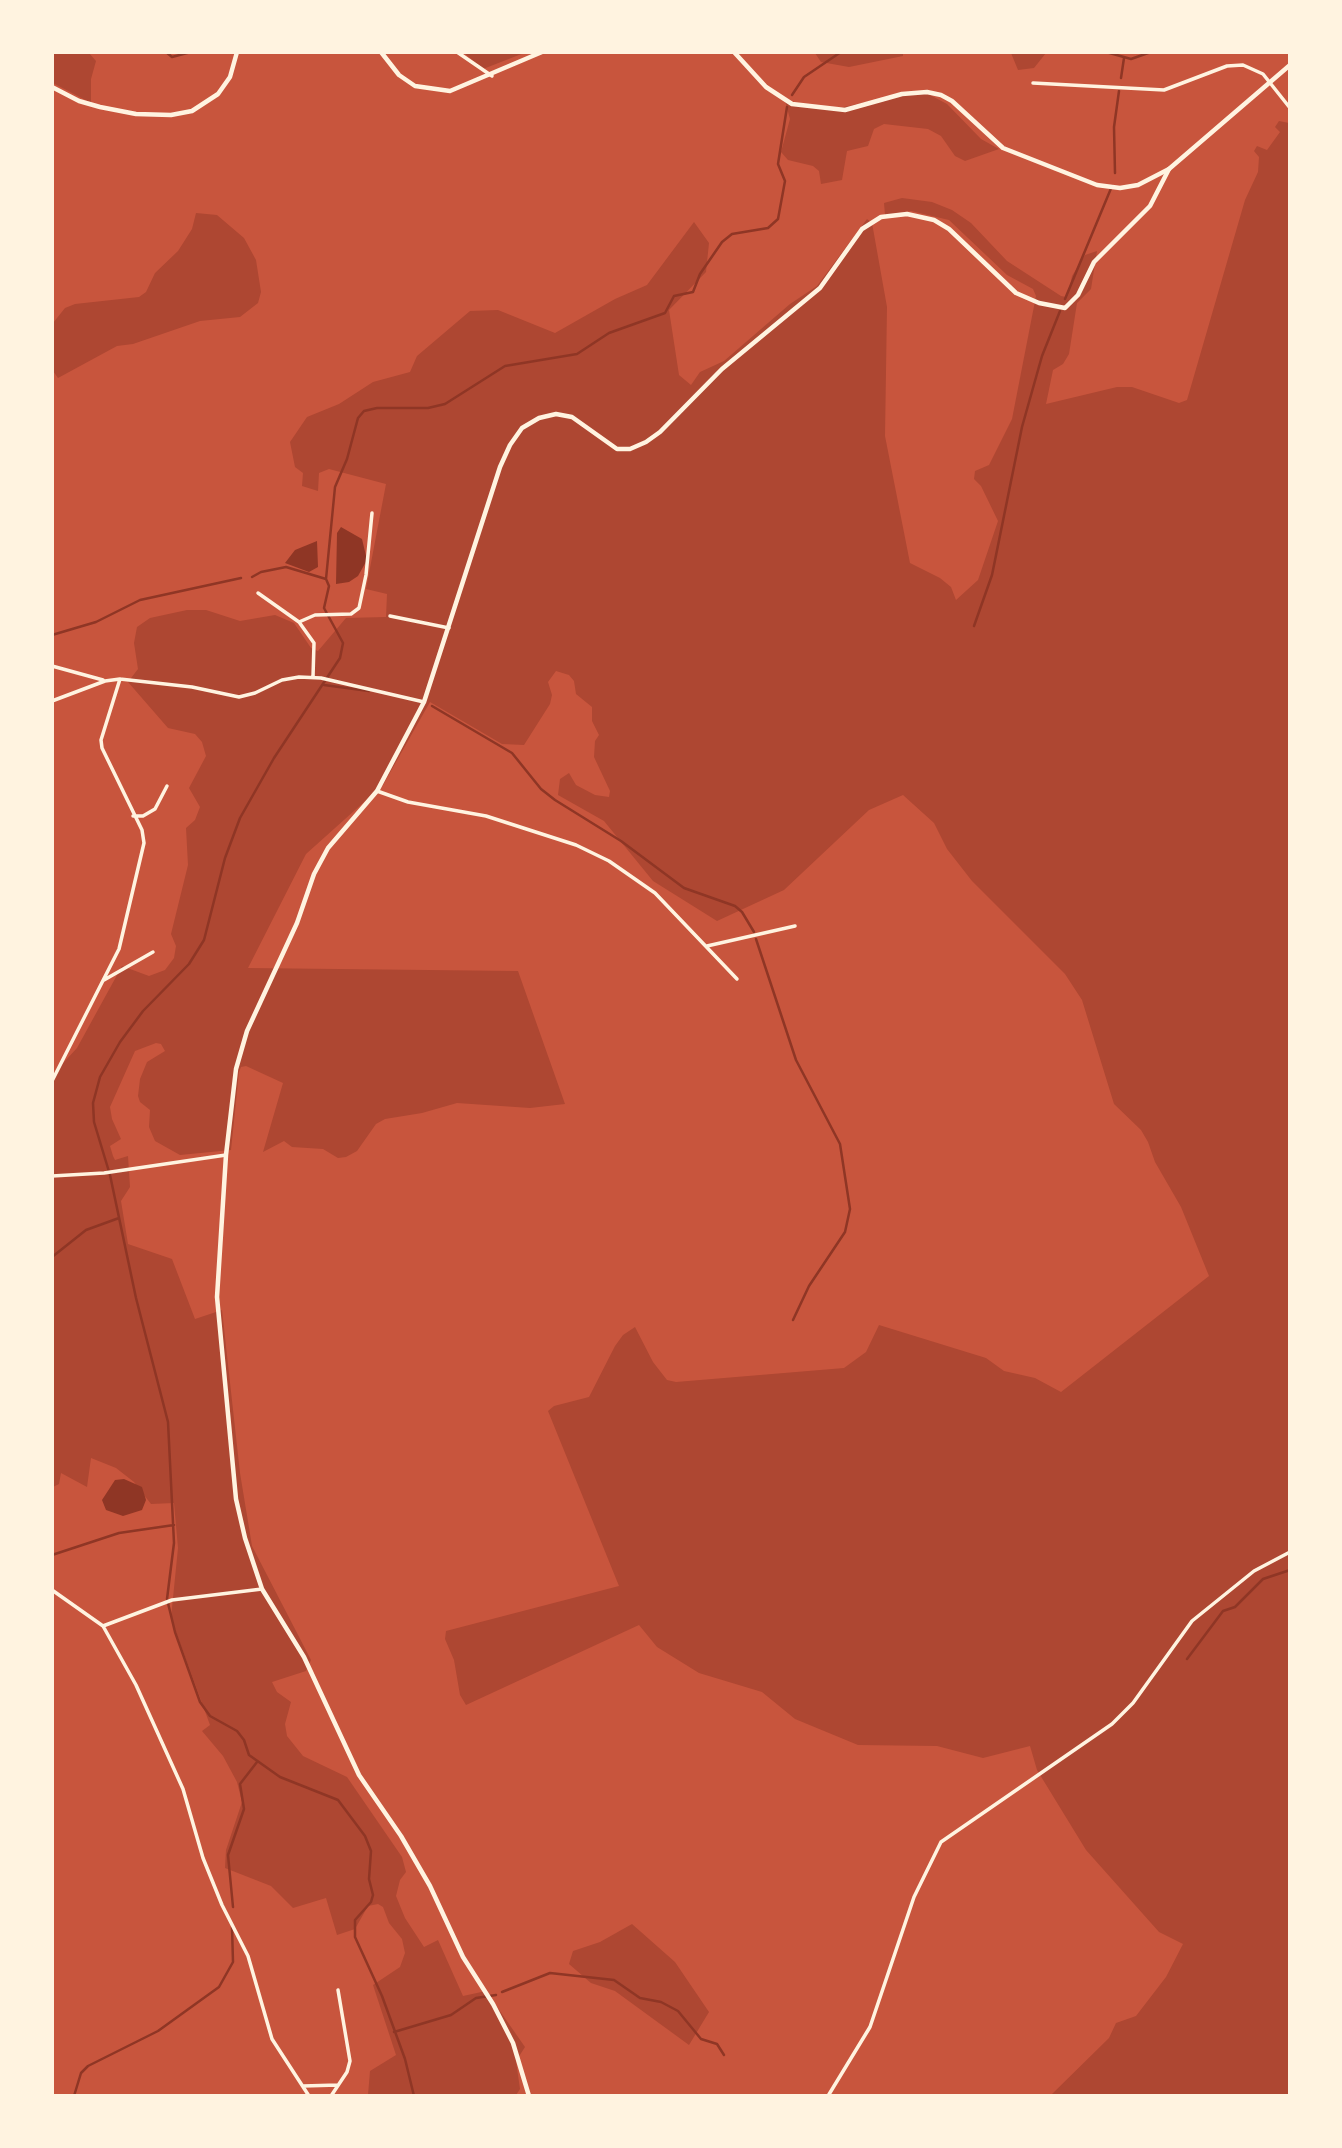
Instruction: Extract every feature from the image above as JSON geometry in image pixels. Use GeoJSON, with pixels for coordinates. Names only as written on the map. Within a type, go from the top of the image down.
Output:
{"type":"FeatureCollection","features":[{"type":"Feature","properties":{"kind":"street"},"geometry":{"type":"LineString","coordinates":[[52,87],[79,101],[100,107],[136,114],[171,115],[192,111],[218,94],[230,77],[237,52]]}},
{"type":"Feature","properties":{"kind":"street"},"geometry":{"type":"LineString","coordinates":[[381,52],[399,75],[415,86],[450,91],[492,76],[542,52]]}},
{"type":"Feature","properties":{"kind":"street"},"geometry":{"type":"LineString","coordinates":[[457,52],[492,76]]}},
{"type":"Feature","properties":{"kind":"street"},"geometry":{"type":"LineString","coordinates":[[734,52],[766,87],[792,104],[845,110],[902,94],[935,93],[952,101],[1003,148],[1097,185],[1120,188],[1138,185],[1169,169],[1290,65]]}},
{"type":"Feature","properties":{"kind":"street"},"geometry":{"type":"LineString","coordinates":[[1033,83],[1164,90],[1234,65],[1258,69],[1290,108]]}},
{"type":"Feature","properties":{"kind":"street"},"geometry":{"type":"LineString","coordinates":[[529,2095],[517,2054],[493,2004],[463,1957],[430,1886],[401,1836],[359,1775],[304,1657],[262,1589],[245,1538],[236,1499],[217,1297],[226,1155],[236,1069],[247,1031],[298,923],[314,874],[328,848],[377,791],[424,702],[500,467],[522,428],[539,418],[556,414],[572,417],[617,449],[630,449],[646,442],[677,416],[722,369],[820,288],[862,229],[874,220],[888,216],[907,214],[934,220],[957,236],[1016,293],[1046,306],[1065,308],[1078,295],[1094,262],[1150,206],[1169,169]]}},
{"type":"Feature","properties":{"kind":"street"},"geometry":{"type":"LineString","coordinates":[[299,622],[322,615],[351,614],[359,608],[366,575],[372,513]]}},
{"type":"Feature","properties":{"kind":"street"},"geometry":{"type":"LineString","coordinates":[[258,593],[299,622],[314,643],[313,677]]}},
{"type":"Feature","properties":{"kind":"street"},"geometry":{"type":"LineString","coordinates":[[390,616],[449,628]]}},
{"type":"Feature","properties":{"kind":"street"},"geometry":{"type":"LineString","coordinates":[[52,666],[106,681]]}},
{"type":"Feature","properties":{"kind":"street"},"geometry":{"type":"LineString","coordinates":[[52,701],[106,681],[121,679],[192,687],[239,697],[255,693],[282,680],[313,677],[424,702]]}},
{"type":"Feature","properties":{"kind":"street"},"geometry":{"type":"LineString","coordinates":[[52,1081],[119,949],[144,844],[142,830],[132,816],[102,748],[101,740],[121,679]]}},
{"type":"Feature","properties":{"kind":"street"},"geometry":{"type":"LineString","coordinates":[[132,816],[150,814],[167,786]]}},
{"type":"Feature","properties":{"kind":"street"},"geometry":{"type":"LineString","coordinates":[[377,791],[408,802],[486,816],[576,845],[610,861],[655,893],[737,979]]}},
{"type":"Feature","properties":{"kind":"street"},"geometry":{"type":"LineString","coordinates":[[707,946],[795,926]]}},
{"type":"Feature","properties":{"kind":"street"},"geometry":{"type":"LineString","coordinates":[[104,980],[153,951]]}},
{"type":"Feature","properties":{"kind":"street"},"geometry":{"type":"LineString","coordinates":[[52,1176],[104,1173],[226,1155]]}},
{"type":"Feature","properties":{"kind":"street"},"geometry":{"type":"LineString","coordinates":[[828,2095],[870,2027],[914,1897],[941,1842],[1112,1724],[1133,1703],[1192,1621],[1254,1571],[1290,1552]]}},
{"type":"Feature","properties":{"kind":"street"},"geometry":{"type":"LineString","coordinates":[[103,1626],[172,1600],[262,1589]]}},
{"type":"Feature","properties":{"kind":"street"},"geometry":{"type":"LineString","coordinates":[[52,1590],[103,1626],[136,1685],[183,1789],[203,1858],[248,1956],[272,2039],[281,2058],[309,2095]]}},
{"type":"Feature","properties":{"kind":"street"},"geometry":{"type":"LineString","coordinates":[[331,2095],[347,2072],[350,2061],[338,1990]]}},
{"type":"Feature","properties":{"kind":"street"},"geometry":{"type":"LineString","coordinates":[[303,2086],[338,2085]]}},
{"type":"Feature","properties":{"kind":"shaded area"},"geometry":{"type":"Polygon","coordinates":[[[52,53],[89,53],[96,61],[91,79],[91,103],[53,83],[52,53]]]}},
{"type":"Feature","properties":{"kind":"shaded area"},"geometry":{"type":"Polygon","coordinates":[[[464,53],[524,53],[483,69],[464,53]]]}},
{"type":"Feature","properties":{"kind":"shaded area"},"geometry":{"type":"Polygon","coordinates":[[[815,53],[903,53],[903,56],[849,67],[821,62],[815,53]]]}},
{"type":"Feature","properties":{"kind":"shaded area"},"geometry":{"type":"Polygon","coordinates":[[[1011,53],[1046,53],[1034,68],[1018,70],[1011,53]]]}},
{"type":"Feature","properties":{"kind":"shaded area"},"geometry":{"type":"Polygon","coordinates":[[[913,92],[930,95],[947,104],[981,139],[999,149],[965,161],[955,156],[941,136],[928,129],[884,124],[874,129],[868,146],[847,151],[842,180],[821,184],[819,171],[813,166],[788,160],[781,152],[790,119],[784,97],[794,103],[839,108],[913,92]]]}},
{"type":"Feature","properties":{"kind":"shaded area"},"geometry":{"type":"Polygon","coordinates":[[[1279,121],[1289,123],[1289,2095],[1051,2095],[1109,2038],[1116,2023],[1136,2016],[1166,1977],[1183,1944],[1159,1932],[1086,1850],[1037,1770],[1030,1746],[983,1758],[937,1746],[858,1745],[795,1719],[762,1692],[699,1673],[657,1647],[639,1625],[466,1705],[460,1695],[454,1660],[445,1639],[446,1631],[619,1586],[548,1411],[554,1406],[589,1397],[615,1346],[623,1335],[635,1327],[653,1362],[667,1380],[676,1382],[844,1368],[866,1352],[879,1325],[986,1358],[1004,1371],[1035,1378],[1061,1392],[1209,1276],[1181,1207],[1155,1162],[1148,1142],[1141,1130],[1114,1104],[1082,1000],[1065,974],[972,881],[947,849],[934,823],[903,795],[869,810],[784,890],[717,921],[653,881],[604,821],[558,795],[560,779],[569,773],[576,785],[595,795],[609,797],[610,791],[594,757],[595,741],[599,735],[592,721],[592,707],[576,694],[574,681],[569,675],[556,671],[548,682],[552,695],[550,704],[524,745],[502,744],[430,702],[383,785],[306,854],[248,968],[518,971],[565,1104],[530,1108],[457,1103],[422,1113],[385,1119],[376,1124],[357,1151],[346,1157],[338,1158],[323,1149],[292,1147],[284,1141],[263,1152],[283,1083],[246,1066],[241,1067],[239,1072],[231,1150],[180,1155],[155,1141],[149,1127],[150,1110],[140,1102],[138,1096],[140,1079],[147,1062],[165,1051],[161,1044],[156,1043],[135,1051],[110,1107],[121,1139],[110,1146],[113,1156],[115,1160],[128,1156],[130,1187],[121,1201],[128,1244],[172,1259],[195,1319],[222,1310],[240,1473],[252,1546],[311,1660],[306,1671],[272,1682],[277,1692],[291,1702],[285,1724],[287,1736],[303,1756],[347,1777],[402,1857],[406,1872],[400,1880],[396,1896],[405,1918],[424,1947],[438,1940],[463,1996],[486,1991],[525,2047],[516,2061],[520,2089],[516,2095],[368,2095],[370,2071],[396,2055],[373,1985],[400,1967],[405,1953],[402,1939],[389,1923],[383,1907],[378,1904],[368,1906],[355,1929],[337,1935],[326,1898],[293,1908],[271,1886],[225,1868],[226,1850],[242,1802],[237,1782],[223,1756],[202,1731],[210,1725],[171,1618],[178,1548],[174,1503],[151,1504],[134,1482],[116,1468],[91,1458],[87,1487],[61,1473],[59,1484],[53,1487],[53,1074],[77,1048],[122,966],[149,976],[165,970],[174,958],[176,946],[171,934],[188,865],[186,828],[195,820],[200,807],[189,788],[206,756],[202,742],[195,734],[168,728],[128,682],[138,669],[134,643],[137,627],[150,618],[187,610],[206,610],[240,621],[275,615],[294,623],[311,648],[318,651],[346,618],[386,617],[387,594],[366,589],[386,484],[329,469],[319,473],[318,491],[302,486],[303,473],[295,467],[290,442],[307,417],[339,404],[373,382],[410,372],[417,356],[470,311],[498,310],[555,333],[615,299],[647,285],[694,222],[709,243],[706,272],[669,310],[679,375],[691,385],[700,372],[724,361],[790,304],[817,286],[867,219],[872,223],[887,307],[885,436],[910,563],[940,578],[951,587],[956,600],[978,580],[998,521],[981,486],[974,479],[975,471],[989,465],[1012,419],[1036,296],[1033,289],[1007,275],[949,220],[911,211],[885,215],[884,203],[902,198],[932,202],[952,210],[971,223],[1007,261],[1061,296],[1066,297],[1072,276],[1085,255],[1097,251],[1091,289],[1077,303],[1069,354],[1063,364],[1053,370],[1046,404],[1117,387],[1132,387],[1179,403],[1187,400],[1245,200],[1258,172],[1259,157],[1254,151],[1257,146],[1267,150],[1280,132],[1275,127],[1279,121]]]}},
{"type":"Feature","properties":{"kind":"shaded area"},"geometry":{"type":"Polygon","coordinates":[[[196,213],[217,215],[244,238],[256,260],[261,292],[258,303],[240,317],[200,321],[133,344],[117,346],[58,378],[53,371],[53,323],[65,308],[75,304],[139,297],[146,292],[155,273],[178,251],[192,229],[196,213]]]}},
{"type":"Feature","properties":{"kind":"shaded area"},"geometry":{"type":"Polygon","coordinates":[[[341,527],[362,539],[367,560],[358,576],[349,582],[336,584],[337,533],[341,527]]]}},
{"type":"Feature","properties":{"kind":"shaded area"},"geometry":{"type":"Polygon","coordinates":[[[317,541],[318,567],[309,572],[285,563],[295,550],[317,541]]]}},
{"type":"Feature","properties":{"kind":"shaded area"},"geometry":{"type":"Polygon","coordinates":[[[124,1479],[142,1487],[146,1500],[142,1510],[123,1516],[106,1510],[102,1500],[115,1480],[124,1479]]]}},
{"type":"Feature","properties":{"kind":"shaded area"},"geometry":{"type":"Polygon","coordinates":[[[632,1924],[675,1962],[709,2012],[689,2045],[615,1991],[591,1983],[569,1964],[573,1951],[600,1942],[632,1924]]]}},
{"type":"Feature","properties":{"kind":"waterway"},"geometry":{"type":"LineString","coordinates":[[166,52],[172,57],[191,52]]}},
{"type":"Feature","properties":{"kind":"waterway"},"geometry":{"type":"LineString","coordinates":[[792,95],[804,77],[841,52]]}},
{"type":"Feature","properties":{"kind":"waterway"},"geometry":{"type":"LineString","coordinates":[[1106,52],[1131,59],[1151,52]]}},
{"type":"Feature","properties":{"kind":"waterway"},"geometry":{"type":"LineString","coordinates":[[1121,78],[1124,58]]}},
{"type":"Feature","properties":{"kind":"waterway"},"geometry":{"type":"LineString","coordinates":[[1115,173],[1114,127],[1119,91]]}},
{"type":"Feature","properties":{"kind":"waterway"},"geometry":{"type":"LineString","coordinates":[[414,2096],[405,2059],[382,1996],[355,1937],[355,1920],[371,1902],[373,1895],[369,1879],[371,1851],[365,1836],[338,1800],[280,1777],[249,1755],[244,1740],[237,1731],[210,1716],[200,1702],[175,1632],[167,1599],[174,1543],[168,1422],[136,1298],[110,1175],[94,1122],[93,1103],[100,1077],[120,1042],[143,1011],[189,964],[204,940],[225,858],[240,818],[274,758],[340,658],[343,643],[324,608],[329,586],[326,579],[335,487],[347,459],[358,418],[364,411],[377,408],[428,408],[445,404],[505,366],[577,354],[609,333],[665,313],[674,296],[693,292],[700,274],[722,242],[732,234],[768,228],[778,219],[785,181],[778,164],[787,107]]}},
{"type":"Feature","properties":{"kind":"waterway"},"geometry":{"type":"LineString","coordinates":[[1065,299],[1112,186]]}},
{"type":"Feature","properties":{"kind":"waterway"},"geometry":{"type":"LineString","coordinates":[[974,626],[992,575],[1022,427],[1042,356],[1060,311]]}},
{"type":"Feature","properties":{"kind":"waterway"},"geometry":{"type":"LineString","coordinates":[[252,577],[261,572],[286,567],[326,579]]}},
{"type":"Feature","properties":{"kind":"waterway"},"geometry":{"type":"LineString","coordinates":[[52,635],[96,622],[140,600],[241,578]]}},
{"type":"Feature","properties":{"kind":"waterway"},"geometry":{"type":"LineString","coordinates":[[324,685],[369,691]]}},
{"type":"Feature","properties":{"kind":"waterway"},"geometry":{"type":"LineString","coordinates":[[432,706],[512,753],[541,789],[555,800],[621,841],[684,888],[735,906],[742,912],[754,932]]}},
{"type":"Feature","properties":{"kind":"waterway"},"geometry":{"type":"LineString","coordinates":[[756,939],[796,1060],[840,1144],[850,1209],[845,1232],[809,1286],[793,1320]]}},
{"type":"Feature","properties":{"kind":"waterway"},"geometry":{"type":"LineString","coordinates":[[52,1257],[86,1230],[119,1218]]}},
{"type":"Feature","properties":{"kind":"waterway"},"geometry":{"type":"LineString","coordinates":[[52,1555],[119,1533],[174,1525]]}},
{"type":"Feature","properties":{"kind":"waterway"},"geometry":{"type":"LineString","coordinates":[[1187,1659],[1223,1611],[1235,1607],[1263,1579],[1290,1570]]}},
{"type":"Feature","properties":{"kind":"waterway"},"geometry":{"type":"LineString","coordinates":[[233,1907],[228,1855],[244,1809],[240,1784],[257,1762]]}},
{"type":"Feature","properties":{"kind":"waterway"},"geometry":{"type":"LineString","coordinates":[[74,2096],[81,2073],[88,2066],[158,2031],[219,1987],[233,1962],[232,1927]]}},
{"type":"Feature","properties":{"kind":"waterway"},"geometry":{"type":"LineString","coordinates":[[502,1992],[550,1973],[614,1980],[640,1998],[661,2002],[678,2011],[701,2039],[717,2044],[724,2055]]}},
{"type":"Feature","properties":{"kind":"waterway"},"geometry":{"type":"LineString","coordinates":[[394,2032],[451,2015],[476,1998],[496,1995]]}}]}
